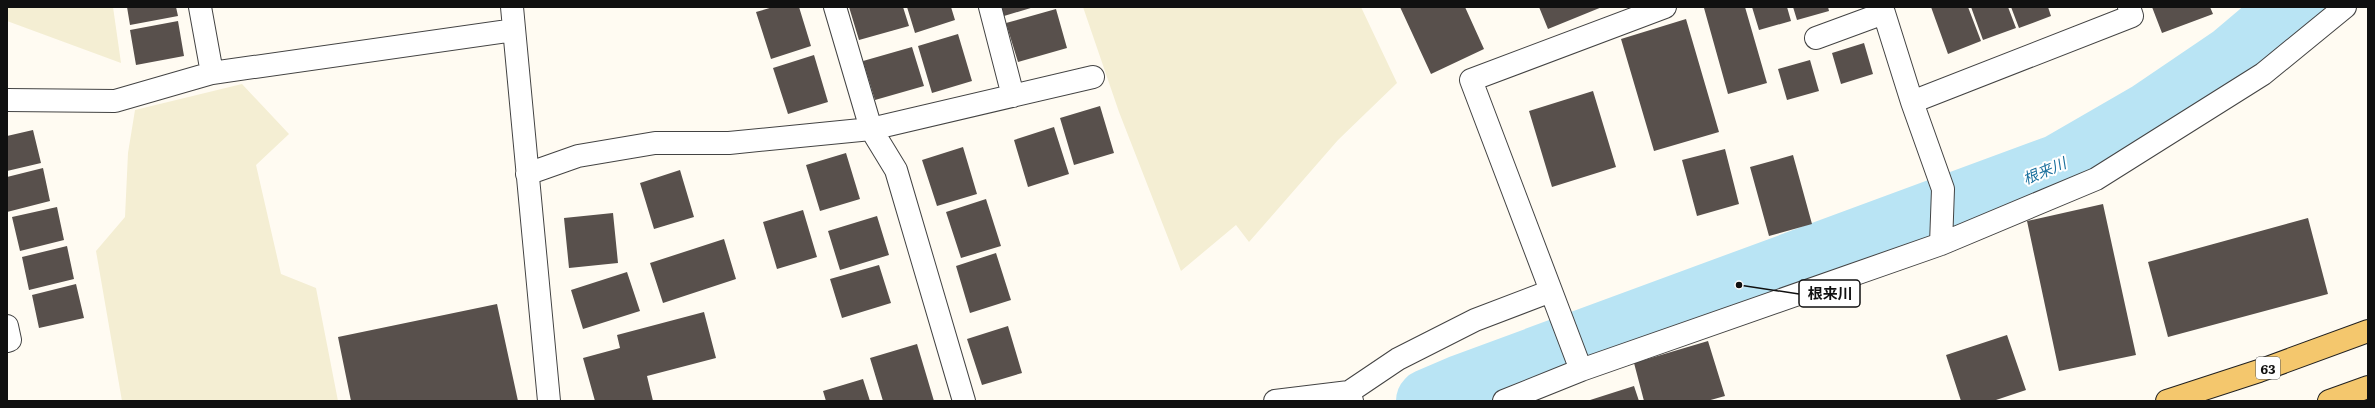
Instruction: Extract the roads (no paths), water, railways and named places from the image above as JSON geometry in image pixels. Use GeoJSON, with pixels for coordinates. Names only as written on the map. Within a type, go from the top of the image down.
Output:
{"type":"FeatureCollection","features":[{"type":"Feature","properties":{"kind":"main road","name":"63"},"geometry":{"type":"LineString","coordinates":[[2167,401],[2258,371],[2368,331]]}},
{"type":"Feature","properties":{"kind":"main road"},"geometry":{"type":"LineString","coordinates":[[2329,401],[2368,387]]}},
{"type":"Feature","properties":{"kind":"street"},"geometry":{"type":"LineString","coordinates":[[200,7],[212,73]]}},
{"type":"Feature","properties":{"kind":"street"},"geometry":{"type":"LineString","coordinates":[[512,7],[549,401]]}},
{"type":"Feature","properties":{"kind":"street"},"geometry":{"type":"LineString","coordinates":[[835,7],[871,128],[896,170],[964,401]]}},
{"type":"Feature","properties":{"kind":"street"},"geometry":{"type":"LineString","coordinates":[[990,7],[1013,96]]}},
{"type":"Feature","properties":{"kind":"street"},"geometry":{"type":"LineString","coordinates":[[1581,370],[1471,80],[1665,7]]}},
{"type":"Feature","properties":{"kind":"street"},"geometry":{"type":"LineString","coordinates":[[1912,102],[2132,16],[2129,7]]}},
{"type":"Feature","properties":{"kind":"street"},"geometry":{"type":"LineString","coordinates":[[1504,401],[1581,370],[1941,244],[2096,179],[2263,74],[2345,7]]}},
{"type":"Feature","properties":{"kind":"street"},"geometry":{"type":"LineString","coordinates":[[1816,38],[1884,13],[1912,102],[1943,189],[1941,244]]}},
{"type":"Feature","properties":{"kind":"street"},"geometry":{"type":"LineString","coordinates":[[7,100],[115,101],[212,73],[514,30]]}},
{"type":"Feature","properties":{"kind":"street"},"geometry":{"type":"LineString","coordinates":[[527,174],[578,156],[655,143],[729,143],[871,128],[1093,77]]}},
{"type":"Feature","properties":{"kind":"street"},"geometry":{"type":"LineString","coordinates":[[1275,401],[1350,397],[1398,359],[1475,320],[1551,291]]}},
{"type":"Feature","properties":{"kind":"street"},"geometry":{"type":"LineString","coordinates":[[7,326],[10,340],[7,341]]}},
{"type":"Feature","properties":{"kind":"waterway","name":"根来川"},"geometry":{"type":"LineString","coordinates":[[1428,401],[1463,386],[2059,166],[2149,114],[2233,57],[2292,7]]}},
{"type":"Feature","properties":{"kind":"place","name":"根来川"},"geometry":{"type":"Point","coordinates":[1739,285]}}]}
